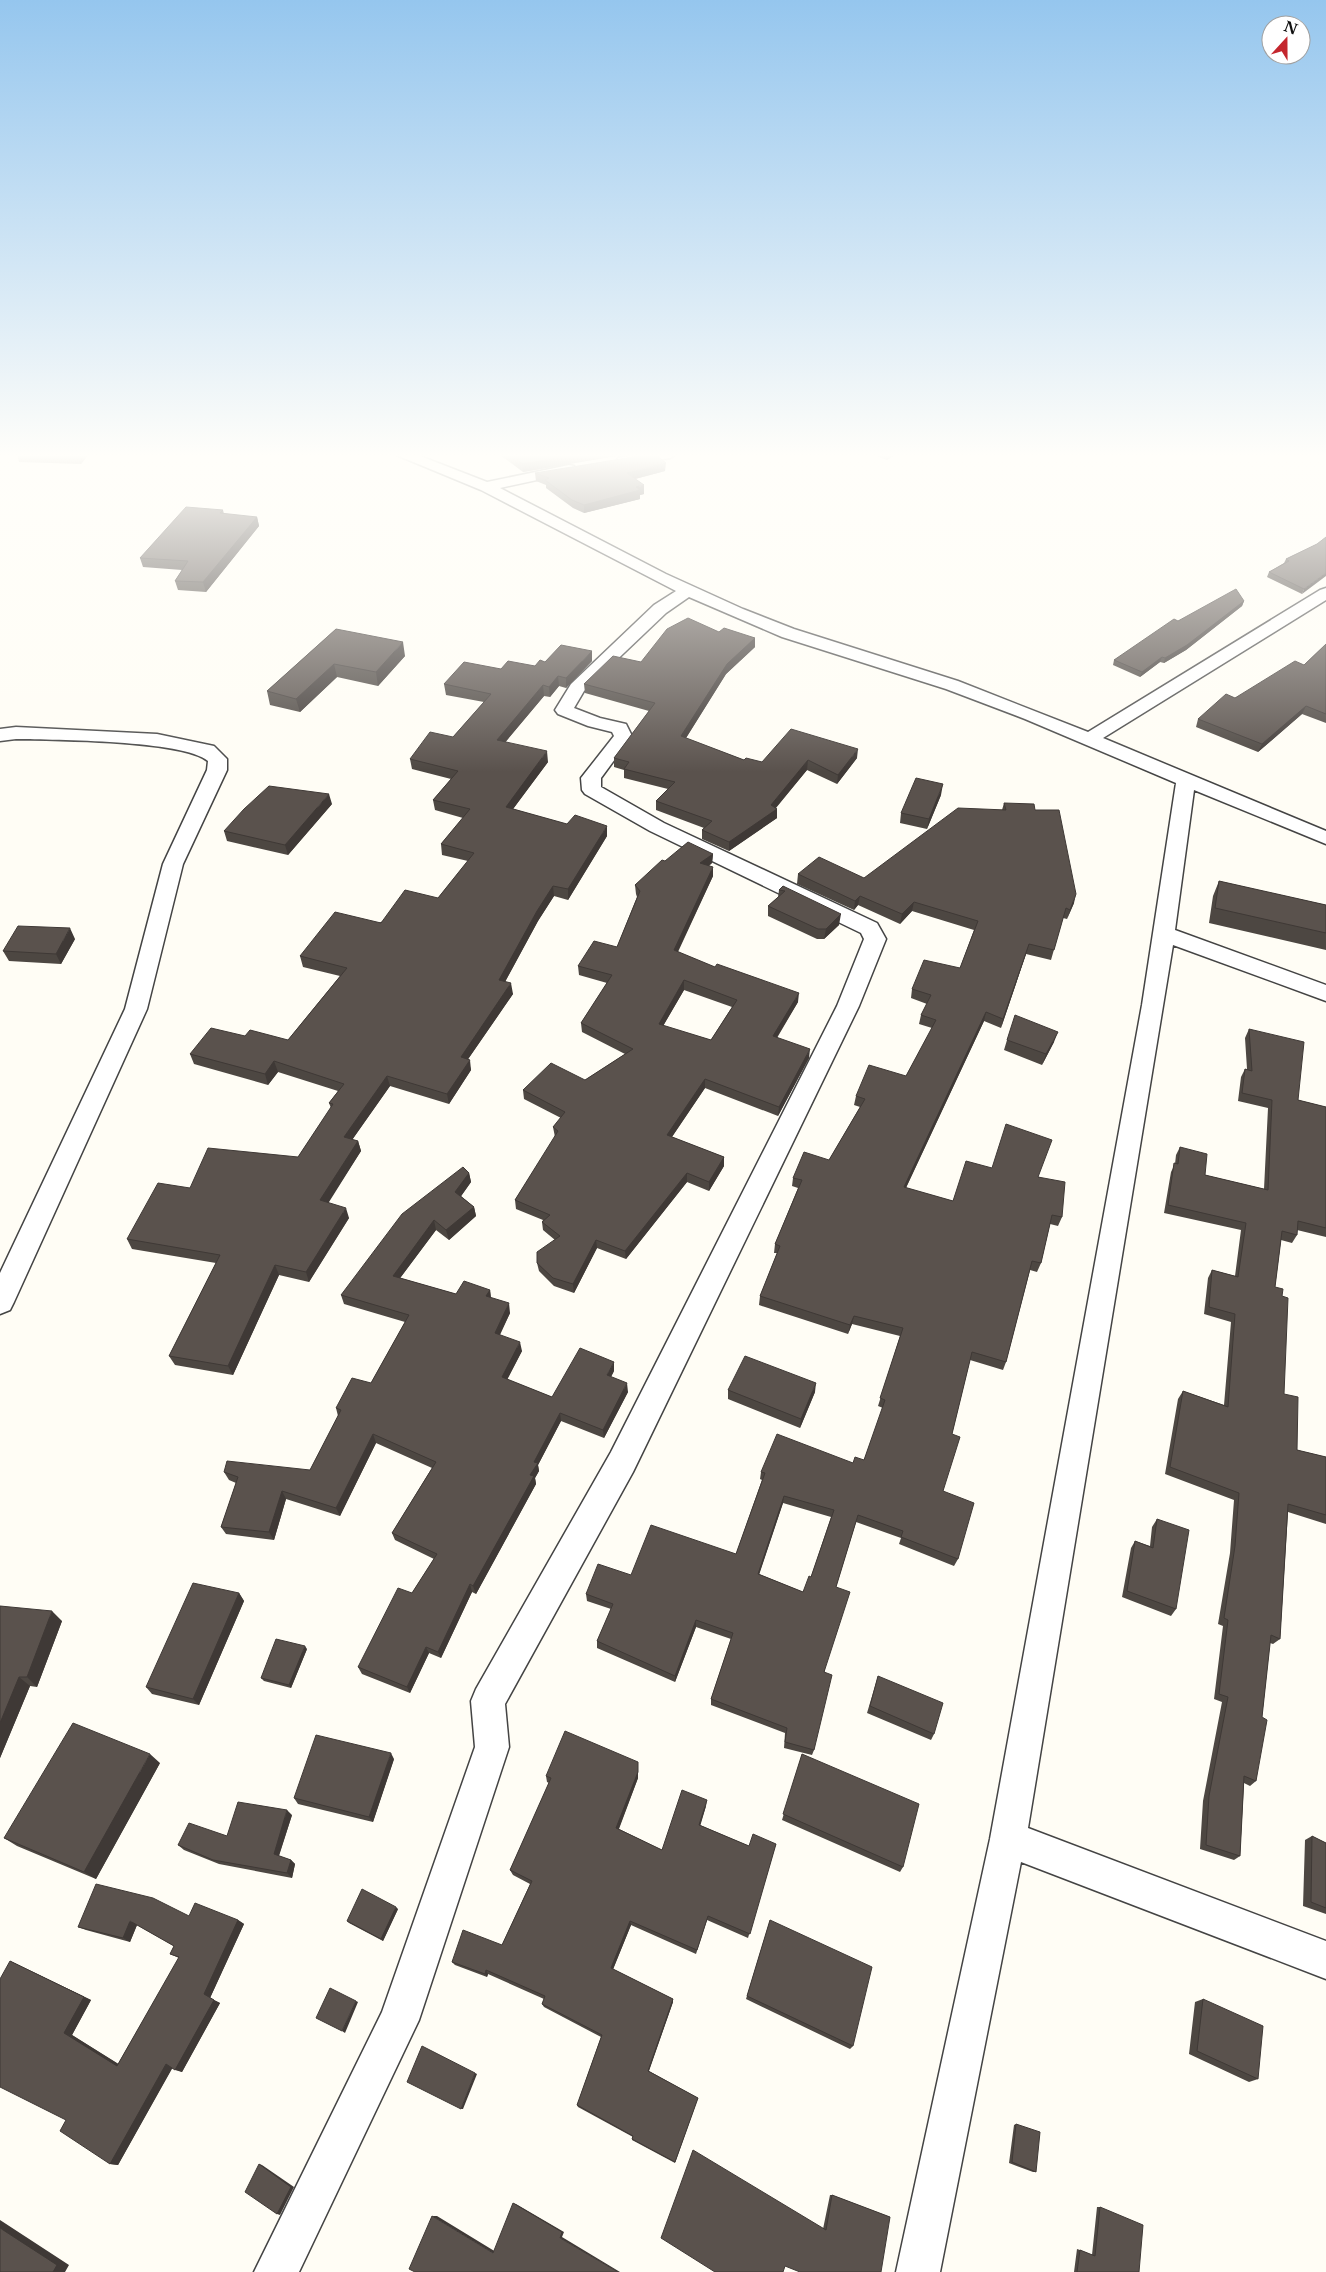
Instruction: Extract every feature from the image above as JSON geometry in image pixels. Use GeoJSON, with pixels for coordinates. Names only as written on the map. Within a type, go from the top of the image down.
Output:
{"type":"FeatureCollection","features":[{"type":"Feature","properties":{"kind":"street"},"geometry":{"type":"LineString","coordinates":[[629,560],[737,613],[952,686],[1031,715],[1186,782],[1326,838]]}},
{"type":"Feature","properties":{"kind":"street"},"geometry":{"type":"LineString","coordinates":[[276,2272],[399,2020],[492,1747],[488,1700],[622,1462],[848,1006],[875,939],[869,928],[656,827],[592,790],[591,778],[623,736],[619,728],[594,722],[564,710],[577,688],[660,609],[688,590]]}},
{"type":"Feature","properties":{"kind":"street"},"geometry":{"type":"LineString","coordinates":[[1088,740],[1326,593]]}},
{"type":"Feature","properties":{"kind":"street"},"geometry":{"type":"LineString","coordinates":[[0,734],[16,733],[157,740],[207,750],[218,759],[217,770],[173,864],[136,1008],[0,1302]]}},
{"type":"Feature","properties":{"kind":"street"},"geometry":{"type":"LineString","coordinates":[[918,2272],[1008,1839],[1165,934],[1186,782]]}},
{"type":"Feature","properties":{"kind":"street"},"geometry":{"type":"LineString","coordinates":[[1165,934],[1326,992]]}},
{"type":"Feature","properties":{"kind":"street"},"geometry":{"type":"LineString","coordinates":[[1008,1839],[1326,1960]]}},
{"type":"Feature","properties":{"kind":"building"},"geometry":{"type":"Polygon","coordinates":[[[172,560],[221,560],[203,582],[175,581],[188,561],[172,560]]]}},
{"type":"Feature","properties":{"kind":"building"},"geometry":{"type":"Polygon","coordinates":[[[1288,560],[1326,560],[1326,573],[1304,589],[1269,572],[1289,561],[1288,560]]]}},
{"type":"Feature","properties":{"kind":"building"},"geometry":{"type":"Polygon","coordinates":[[[1236,589],[1244,601],[1187,645],[1165,658],[1162,657],[1142,672],[1114,660],[1174,619],[1178,621],[1236,589]]]}},
{"type":"Feature","properties":{"kind":"building"},"geometry":{"type":"Polygon","coordinates":[[[688,618],[719,632],[724,628],[755,638],[727,664],[681,736],[744,760],[746,758],[762,762],[791,729],[858,749],[838,775],[808,760],[771,805],[777,809],[729,842],[702,830],[712,821],[656,801],[675,782],[624,769],[629,762],[614,758],[655,703],[584,684],[613,656],[641,662],[667,629],[688,618]]]}},
{"type":"Feature","properties":{"kind":"building"},"geometry":{"type":"Polygon","coordinates":[[[336,629],[403,642],[376,672],[334,664],[296,699],[267,691],[336,629]]]}},
{"type":"Feature","properties":{"kind":"building"},"geometry":{"type":"Polygon","coordinates":[[[1326,644],[1326,714],[1306,706],[1262,744],[1198,719],[1226,694],[1235,698],[1295,661],[1304,665],[1326,644]]]}},
{"type":"Feature","properties":{"kind":"building"},"geometry":{"type":"Polygon","coordinates":[[[561,645],[592,651],[566,678],[558,676],[549,687],[543,685],[497,740],[547,751],[506,807],[567,824],[575,815],[607,826],[568,889],[553,886],[537,911],[499,980],[511,983],[461,1057],[470,1060],[447,1094],[387,1076],[344,1137],[358,1141],[320,1200],[346,1208],[306,1272],[275,1265],[228,1366],[169,1356],[220,1255],[127,1239],[158,1183],[190,1188],[208,1148],[298,1157],[333,1104],[329,1103],[344,1084],[274,1061],[265,1074],[190,1054],[211,1028],[245,1036],[250,1030],[288,1040],[347,968],[300,956],[335,912],[381,923],[405,890],[438,898],[474,853],[441,844],[470,809],[433,800],[458,771],[410,759],[430,732],[453,737],[491,694],[444,684],[464,662],[501,669],[508,661],[535,666],[540,660],[545,662],[561,645]]]}},
{"type":"Feature","properties":{"kind":"building"},"geometry":{"type":"Polygon","coordinates":[[[916,778],[943,784],[929,819],[901,813],[916,778]]]}},
{"type":"Feature","properties":{"kind":"building"},"geometry":{"type":"Polygon","coordinates":[[[269,786],[329,794],[285,845],[224,831],[244,809],[269,786]]]}},
{"type":"Feature","properties":{"kind":"building"},"geometry":{"type":"Polygon","coordinates":[[[1004,803],[1034,804],[1035,810],[1059,810],[1076,894],[1070,910],[1066,908],[1054,950],[1029,944],[1003,1019],[986,1012],[904,1187],[953,1201],[966,1161],[992,1168],[1006,1124],[1052,1140],[1038,1177],[1065,1182],[1062,1217],[1052,1215],[1041,1263],[1032,1261],[1006,1362],[972,1352],[952,1434],[960,1437],[943,1491],[974,1503],[958,1559],[901,1537],[903,1531],[858,1515],[836,1587],[850,1592],[824,1672],[832,1675],[814,1750],[785,1742],[787,1728],[711,1699],[733,1633],[696,1620],[675,1676],[597,1641],[613,1604],[586,1594],[598,1564],[631,1575],[651,1525],[736,1554],[765,1473],[761,1472],[777,1434],[853,1463],[855,1457],[864,1460],[885,1400],[880,1398],[903,1328],[854,1316],[850,1325],[760,1296],[780,1246],[775,1244],[802,1180],[793,1178],[804,1152],[829,1160],[865,1099],[856,1096],[869,1065],[906,1076],[936,1020],[921,1015],[931,995],[912,989],[924,960],[960,968],[978,921],[914,902],[902,914],[860,896],[855,901],[798,874],[819,857],[864,878],[958,808],[1006,810],[1004,803]],[[784,1496],[758,1574],[803,1592],[809,1576],[811,1577],[834,1510],[784,1496]]]}},
{"type":"Feature","properties":{"kind":"building"},"geometry":{"type":"Polygon","coordinates":[[[688,842],[713,854],[700,863],[713,867],[674,950],[715,967],[717,964],[799,993],[773,1036],[810,1049],[779,1107],[705,1079],[667,1135],[724,1157],[709,1182],[687,1173],[625,1251],[596,1240],[573,1284],[553,1278],[537,1263],[537,1252],[560,1236],[542,1222],[550,1215],[515,1200],[558,1131],[553,1127],[565,1112],[523,1090],[551,1063],[585,1080],[633,1049],[581,1023],[612,975],[578,966],[594,941],[617,947],[640,891],[635,885],[662,860],[665,861],[688,842]],[[684,980],[659,1024],[711,1040],[737,1000],[684,980]]]}},
{"type":"Feature","properties":{"kind":"building"},"geometry":{"type":"Polygon","coordinates":[[[1219,881],[1326,905],[1326,933],[1215,908],[1219,881]]]}},
{"type":"Feature","properties":{"kind":"building"},"geometry":{"type":"Polygon","coordinates":[[[783,886],[841,914],[826,929],[818,929],[768,906],[785,891],[779,890],[783,886]]]}},
{"type":"Feature","properties":{"kind":"building"},"geometry":{"type":"Polygon","coordinates":[[[18,926],[70,928],[56,954],[3,951],[18,926]]]}},
{"type":"Feature","properties":{"kind":"building"},"geometry":{"type":"Polygon","coordinates":[[[1015,1015],[1058,1032],[1046,1054],[1007,1040],[1015,1015]]]}},
{"type":"Feature","properties":{"kind":"building"},"geometry":{"type":"Polygon","coordinates":[[[1249,1029],[1304,1042],[1298,1100],[1326,1107],[1326,1228],[1298,1221],[1297,1235],[1282,1231],[1275,1287],[1283,1289],[1282,1296],[1288,1298],[1284,1394],[1298,1397],[1297,1450],[1326,1457],[1326,1515],[1288,1504],[1280,1639],[1271,1635],[1262,1717],[1267,1720],[1256,1781],[1244,1776],[1240,1856],[1206,1845],[1209,1796],[1228,1697],[1219,1694],[1228,1620],[1224,1618],[1235,1546],[1239,1493],[1170,1467],[1183,1391],[1228,1407],[1235,1314],[1209,1307],[1212,1270],[1238,1277],[1246,1223],[1168,1205],[1174,1163],[1178,1164],[1180,1147],[1207,1154],[1205,1175],[1268,1190],[1272,1100],[1242,1093],[1245,1069],[1252,1071],[1249,1029]]]}},
{"type":"Feature","properties":{"kind":"building"},"geometry":{"type":"Polygon","coordinates":[[[463,1167],[469,1173],[455,1192],[474,1207],[446,1230],[434,1220],[393,1276],[456,1294],[464,1281],[490,1290],[486,1296],[509,1303],[495,1333],[520,1342],[502,1377],[552,1397],[580,1348],[614,1362],[607,1375],[627,1383],[603,1430],[560,1413],[534,1462],[538,1463],[530,1475],[534,1476],[473,1586],[470,1584],[438,1652],[426,1647],[407,1687],[358,1667],[398,1588],[412,1593],[437,1554],[392,1533],[436,1462],[373,1434],[336,1508],[282,1491],[269,1532],[221,1527],[238,1477],[224,1472],[227,1461],[310,1470],[341,1410],[336,1408],[352,1378],[371,1383],[409,1315],[341,1295],[402,1214],[463,1167]]]}},
{"type":"Feature","properties":{"kind":"building"},"geometry":{"type":"Polygon","coordinates":[[[745,1356],[816,1383],[801,1419],[728,1390],[745,1356]]]}},
{"type":"Feature","properties":{"kind":"building"},"geometry":{"type":"Polygon","coordinates":[[[1157,1519],[1189,1530],[1176,1609],[1127,1591],[1135,1541],[1153,1548],[1157,1519]]]}},
{"type":"Feature","properties":{"kind":"building"},"geometry":{"type":"Polygon","coordinates":[[[193,1583],[239,1593],[193,1699],[146,1687],[193,1583]]]}},
{"type":"Feature","properties":{"kind":"building"},"geometry":{"type":"Polygon","coordinates":[[[0,1606],[52,1611],[27,1677],[19,1677],[0,1723],[0,1606]]]}},
{"type":"Feature","properties":{"kind":"building"},"geometry":{"type":"Polygon","coordinates":[[[276,1639],[305,1646],[289,1685],[261,1678],[276,1639]]]}},
{"type":"Feature","properties":{"kind":"building"},"geometry":{"type":"Polygon","coordinates":[[[878,1676],[943,1703],[934,1734],[870,1706],[878,1676]]]}},
{"type":"Feature","properties":{"kind":"building"},"geometry":{"type":"Polygon","coordinates":[[[73,1723],[150,1754],[84,1872],[4,1838],[73,1723]]]}},
{"type":"Feature","properties":{"kind":"building"},"geometry":{"type":"Polygon","coordinates":[[[565,1731],[638,1762],[638,1772],[616,1828],[662,1850],[682,1790],[707,1800],[699,1825],[749,1846],[753,1834],[776,1844],[750,1934],[708,1916],[697,1950],[630,1921],[611,1968],[673,1999],[648,2071],[698,2098],[675,2162],[632,2139],[633,2136],[577,2105],[602,2035],[542,2004],[545,1996],[486,1970],[485,1974],[452,1962],[463,1930],[502,1945],[532,1881],[510,1870],[551,1778],[546,1776],[565,1731]]]}},
{"type":"Feature","properties":{"kind":"building"},"geometry":{"type":"Polygon","coordinates":[[[316,1735],[391,1753],[369,1817],[294,1798],[316,1735]]]}},
{"type":"Feature","properties":{"kind":"building"},"geometry":{"type":"Polygon","coordinates":[[[802,1754],[919,1804],[903,1867],[783,1814],[802,1754]]]}},
{"type":"Feature","properties":{"kind":"building"},"geometry":{"type":"Polygon","coordinates":[[[238,1802],[287,1810],[274,1854],[291,1860],[287,1873],[213,1860],[178,1845],[189,1823],[227,1836],[238,1802]]]}},
{"type":"Feature","properties":{"kind":"building"},"geometry":{"type":"Polygon","coordinates":[[[1312,1836],[1326,1843],[1326,1908],[1311,1902],[1312,1836]]]}},
{"type":"Feature","properties":{"kind":"building"},"geometry":{"type":"Polygon","coordinates":[[[96,1884],[153,1898],[189,1916],[195,1903],[238,1920],[204,1994],[214,2000],[175,2070],[166,2064],[110,2164],[60,2131],[66,2120],[0,2087],[0,1979],[10,1961],[84,1997],[64,2033],[117,2066],[179,1957],[170,1954],[174,1946],[130,1921],[123,1938],[78,1927],[96,1884]]]}},
{"type":"Feature","properties":{"kind":"building"},"geometry":{"type":"Polygon","coordinates":[[[362,1889],[396,1907],[381,1939],[347,1921],[362,1889]]]}},
{"type":"Feature","properties":{"kind":"building"},"geometry":{"type":"Polygon","coordinates":[[[770,1920],[872,1967],[853,2046],[747,1996],[770,1920]]]}},
{"type":"Feature","properties":{"kind":"building"},"geometry":{"type":"Polygon","coordinates":[[[330,1988],[356,2001],[342,2031],[316,2018],[330,1988]]]}},
{"type":"Feature","properties":{"kind":"building"},"geometry":{"type":"Polygon","coordinates":[[[1203,1999],[1263,2026],[1258,2079],[1197,2051],[1203,1999]]]}},
{"type":"Feature","properties":{"kind":"building"},"geometry":{"type":"Polygon","coordinates":[[[422,2046],[475,2073],[461,2109],[407,2082],[422,2046]]]}},
{"type":"Feature","properties":{"kind":"building"},"geometry":{"type":"Polygon","coordinates":[[[1016,2124],[1040,2132],[1036,2172],[1012,2162],[1016,2124]]]}},
{"type":"Feature","properties":{"kind":"building"},"geometry":{"type":"Polygon","coordinates":[[[693,2150],[826,2230],[832,2195],[890,2217],[881,2272],[800,2272],[785,2266],[783,2272],[715,2272],[661,2238],[693,2150]]]}},
{"type":"Feature","properties":{"kind":"building"},"geometry":{"type":"Polygon","coordinates":[[[259,2164],[291,2187],[277,2214],[245,2192],[259,2164]]]}},
{"type":"Feature","properties":{"kind":"building"},"geometry":{"type":"Polygon","coordinates":[[[513,2203],[562,2232],[560,2238],[618,2272],[415,2272],[409,2269],[432,2216],[493,2253],[513,2203]]]}},
{"type":"Feature","properties":{"kind":"building"},"geometry":{"type":"Polygon","coordinates":[[[1100,2207],[1143,2225],[1139,2272],[1077,2272],[1080,2250],[1095,2256],[1100,2207]]]}},
{"type":"Feature","properties":{"kind":"building"},"geometry":{"type":"Polygon","coordinates":[[[0,2228],[57,2265],[53,2272],[0,2272],[0,2228]]]}}]}
